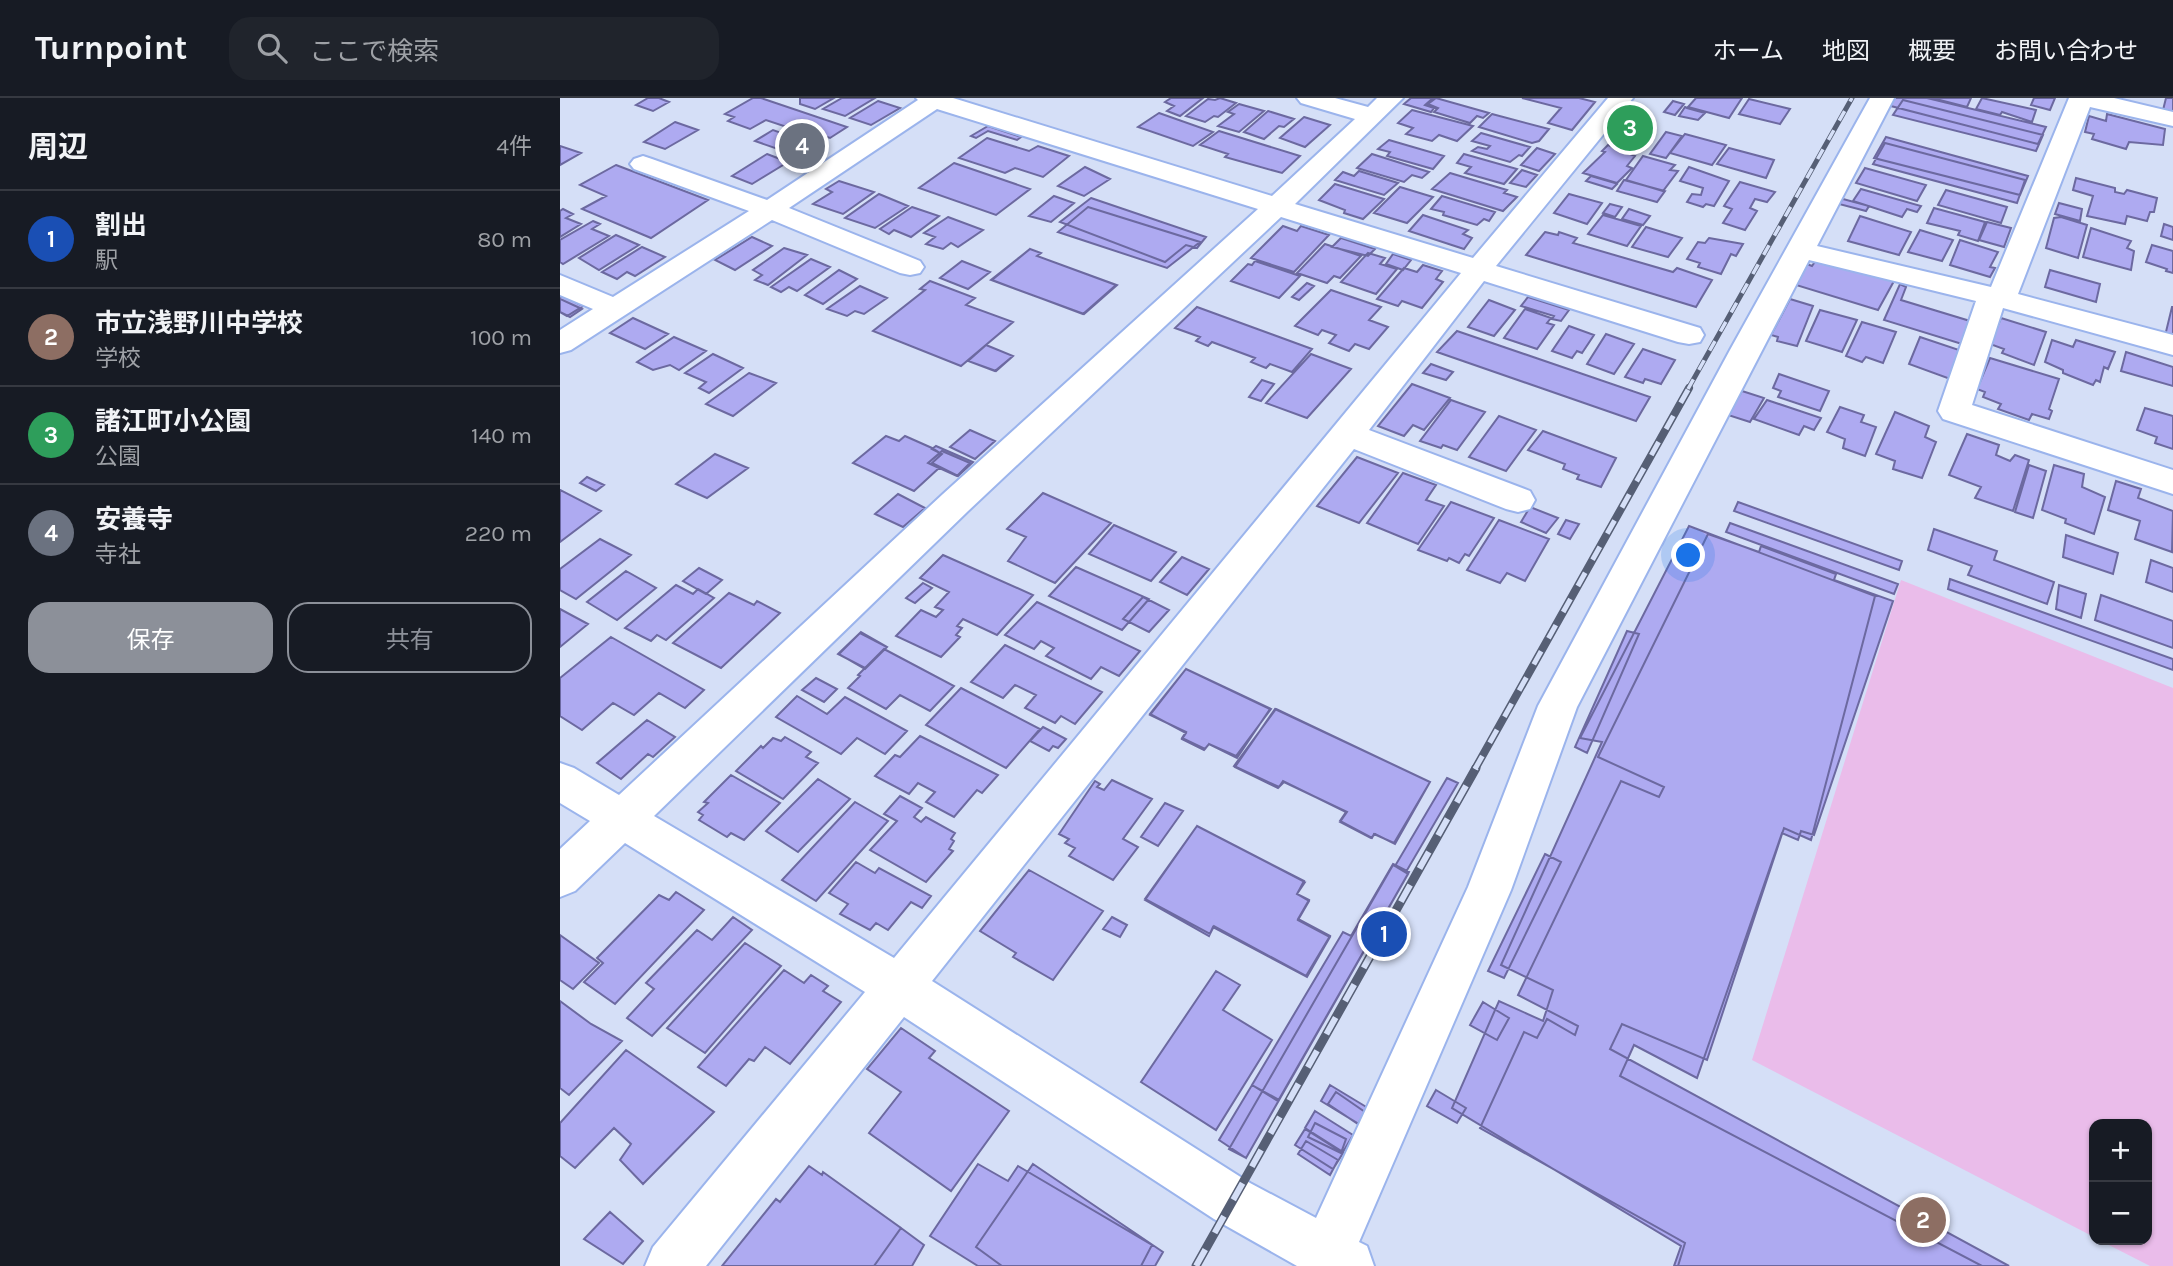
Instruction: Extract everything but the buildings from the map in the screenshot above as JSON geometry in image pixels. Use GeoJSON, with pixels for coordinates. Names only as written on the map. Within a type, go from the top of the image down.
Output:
{"type":"FeatureCollection","features":[{"type":"Feature","properties":{"kind":"street"},"geometry":{"type":"LineString","coordinates":[[1309,98],[1372,116]]}},
{"type":"Feature","properties":{"kind":"street"},"geometry":{"type":"LineString","coordinates":[[560,877],[794,654],[1191,288],[1273,207],[1391,98]]}},
{"type":"Feature","properties":{"kind":"street"},"geometry":{"type":"LineString","coordinates":[[672,1266],[1621,98]]}},
{"type":"Feature","properties":{"kind":"street"},"geometry":{"type":"LineString","coordinates":[[560,781],[899,987],[1232,1201],[1339,1259],[1345,1187],[1489,890],[1558,706],[1745,350],[1882,98]]}},
{"type":"Feature","properties":{"kind":"street"},"geometry":{"type":"LineString","coordinates":[[2173,119],[2082,98],[1997,298],[1954,411],[2173,481]]}},
{"type":"Feature","properties":{"kind":"street"},"geometry":{"type":"LineString","coordinates":[[560,343],[933,99],[1689,335]]}},
{"type":"Feature","properties":{"kind":"street"},"geometry":{"type":"LineString","coordinates":[[643,164],[768,209],[910,267]]}},
{"type":"Feature","properties":{"kind":"street"},"geometry":{"type":"LineString","coordinates":[[1800,250],[1997,298],[2173,345]]}},
{"type":"Feature","properties":{"kind":"street"},"geometry":{"type":"LineString","coordinates":[[560,284],[614,308]]}},
{"type":"Feature","properties":{"kind":"street"},"geometry":{"type":"LineString","coordinates":[[1348,434],[1518,500]]}},
{"type":"Feature","properties":{"kind":"shaded area"},"geometry":{"type":"Polygon","coordinates":[[[1901,580],[2173,688],[2173,1266],[2150,1266],[2109,1245],[2152,1245],[2152,1119],[2089,1119],[2089,1234],[1752,1060],[1901,580]]]}},
{"type":"Feature","properties":{"kind":"railway"},"geometry":{"type":"LineString","coordinates":[[1688,389],[1852,98]]}},
{"type":"Feature","properties":{"kind":"railway"},"geometry":{"type":"LineString","coordinates":[[1475,769],[1689,388]]}},
{"type":"Feature","properties":{"kind":"railway"},"geometry":{"type":"LineString","coordinates":[[1196,1266],[1476,768]]}},
{"type":"Feature","properties":{"kind":"place","name":"諸江町小公園"},"geometry":{"type":"Point","coordinates":[1630,128]}},
{"type":"Feature","properties":{"kind":"place","name":"安養寺"},"geometry":{"type":"Point","coordinates":[802,146]}},
{"type":"Feature","properties":{"kind":"place","name":"割出"},"geometry":{"type":"Point","coordinates":[1384,934]}},
{"type":"Feature","properties":{"kind":"place","name":"市立浅野川中学校"},"geometry":{"type":"Point","coordinates":[1923,1220]}}]}
